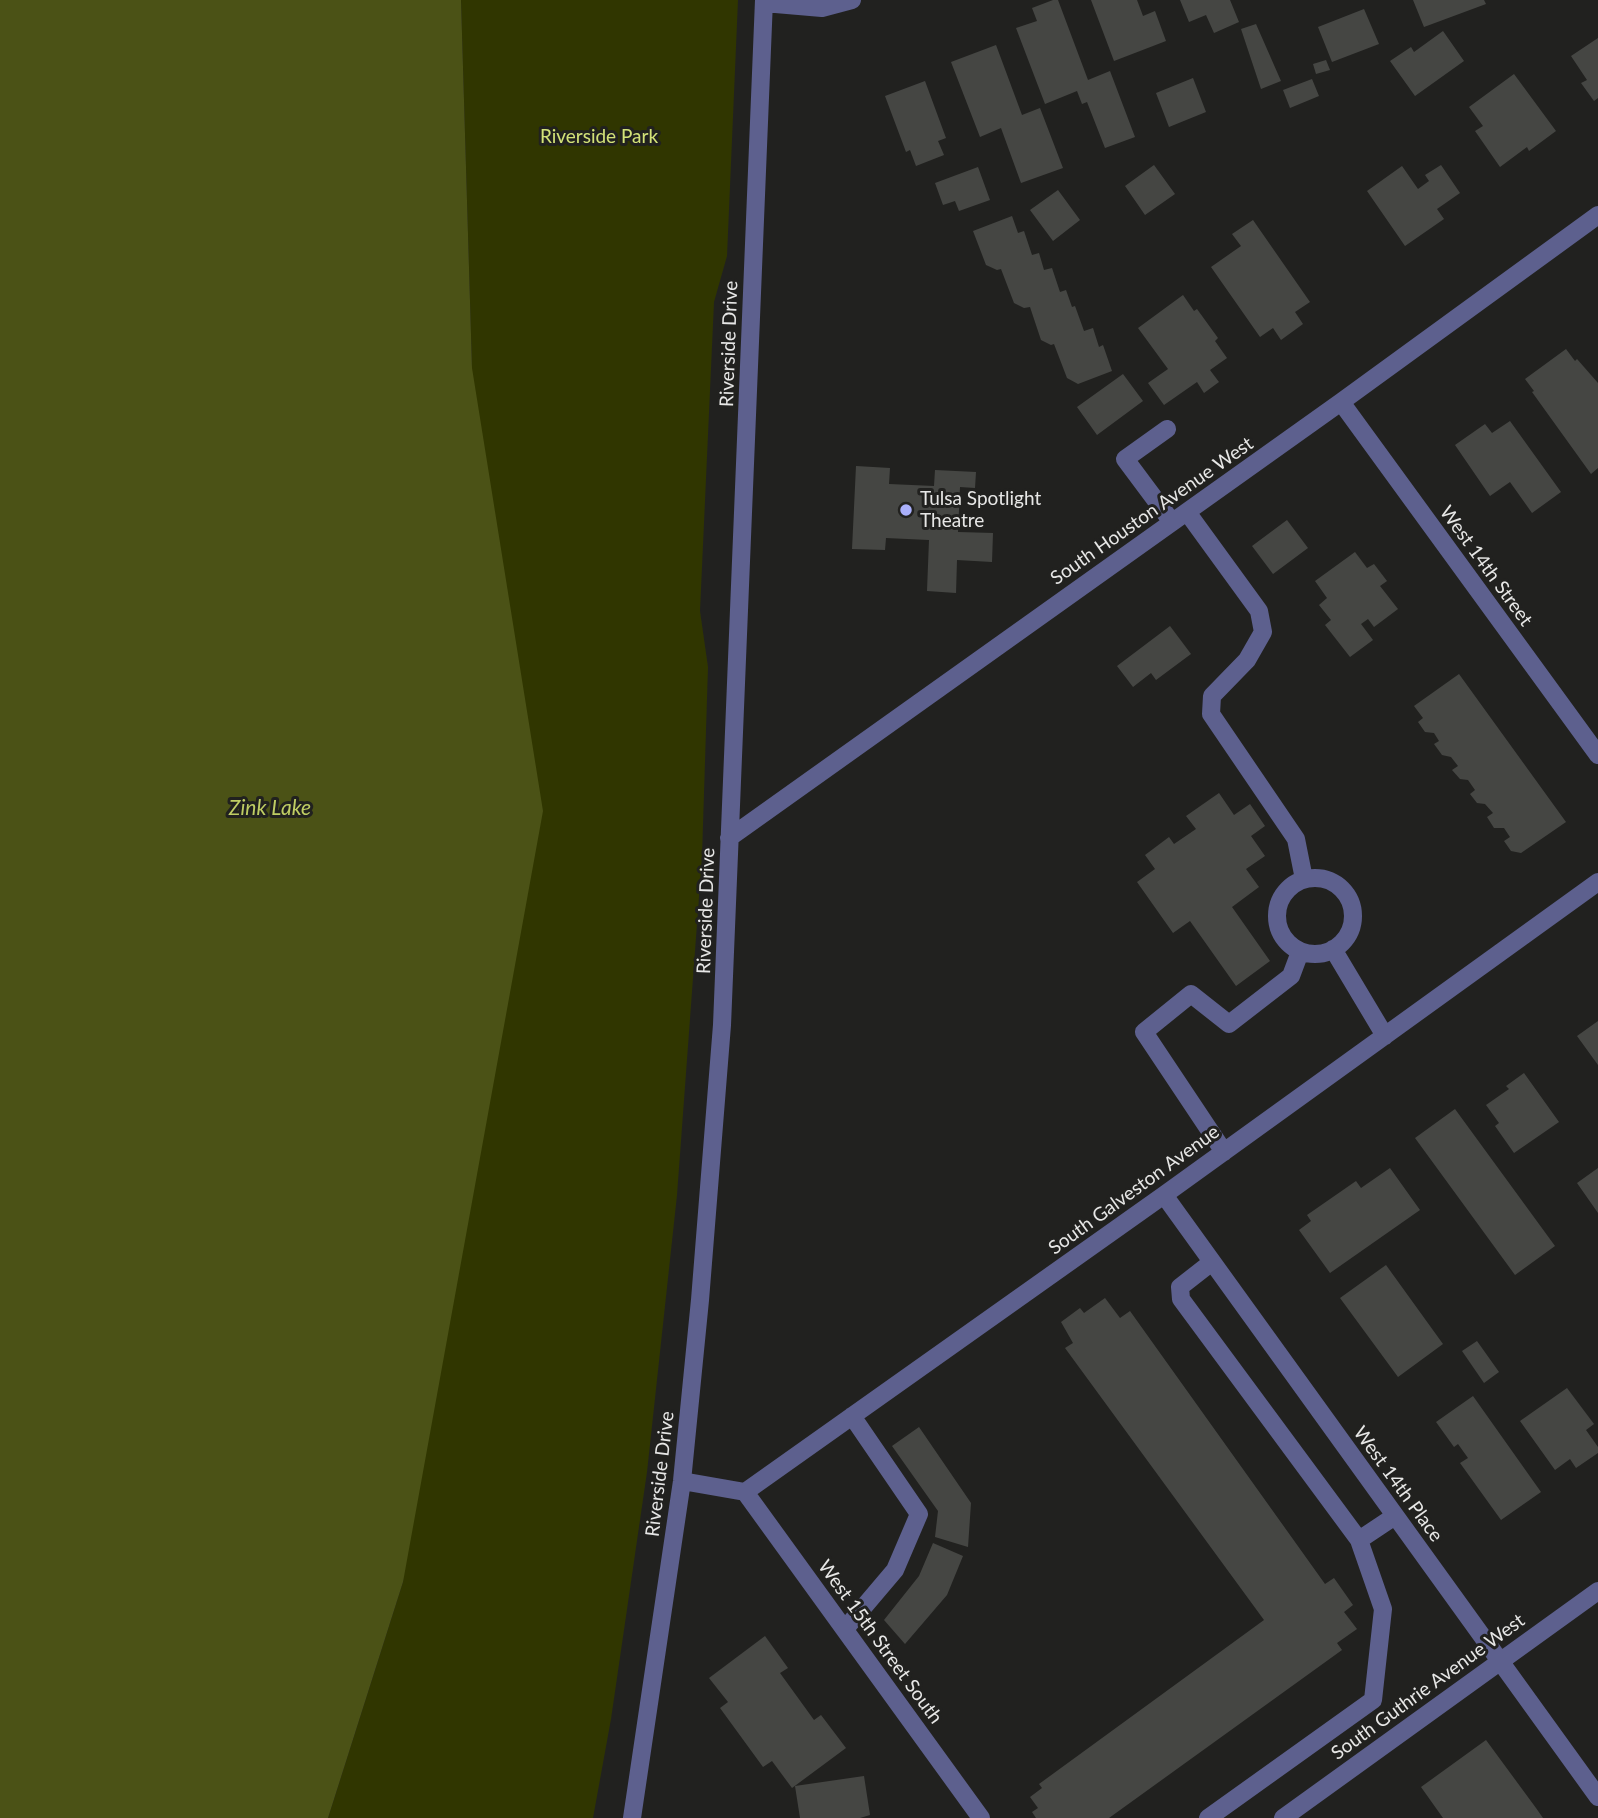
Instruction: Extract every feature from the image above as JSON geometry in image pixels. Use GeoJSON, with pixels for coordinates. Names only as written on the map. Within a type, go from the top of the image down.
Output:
{"type":"FeatureCollection","features":[{"type":"Feature","properties":{"kind":"street"},"geometry":{"type":"LineString","coordinates":[[764,1],[822,8],[852,0]]}},
{"type":"Feature","properties":{"kind":"street","name":"Riverside Drive"},"geometry":{"type":"LineString","coordinates":[[632,1818],[682,1481],[722,1025],[764,1]]}},
{"type":"Feature","properties":{"kind":"street","name":"South Houston Avenue West"},"geometry":{"type":"LineString","coordinates":[[729,838],[1341,402],[1598,215]]}},
{"type":"Feature","properties":{"kind":"street","name":"West 14th Street"},"geometry":{"type":"LineString","coordinates":[[1341,402],[1598,755]]}},
{"type":"Feature","properties":{"kind":"street"},"geometry":{"type":"LineString","coordinates":[[1167,429],[1125,459],[1172,522]]}},
{"type":"Feature","properties":{"kind":"street"},"geometry":{"type":"LineString","coordinates":[[1187,512],[1259,611],[1263,632],[1247,660],[1212,696],[1211,714],[1296,839],[1304,879]]}},
{"type":"Feature","properties":{"kind":"street"},"geometry":{"type":"LineString","coordinates":[[1318,877],[1331,881],[1342,889],[1350,900],[1352,926],[1347,938],[1333,949],[1325,954],[1300,951],[1288,943],[1280,932],[1276,919],[1278,906],[1283,894],[1293,884],[1318,877]]}},
{"type":"Feature","properties":{"kind":"street","name":"South Galveston Avenue"},"geometry":{"type":"LineString","coordinates":[[745,1492],[1164,1195],[1598,882]]}},
{"type":"Feature","properties":{"kind":"street"},"geometry":{"type":"LineString","coordinates":[[1333,949],[1385,1036]]}},
{"type":"Feature","properties":{"kind":"street"},"geometry":{"type":"LineString","coordinates":[[1224,1152],[1143,1032],[1191,994],[1229,1024],[1291,976],[1300,951]]}},
{"type":"Feature","properties":{"kind":"street","name":"West 14th Place"},"geometry":{"type":"LineString","coordinates":[[1164,1195],[1598,1797]]}},
{"type":"Feature","properties":{"kind":"street"},"geometry":{"type":"LineString","coordinates":[[1208,1818],[1373,1700],[1383,1609],[1359,1540],[1181,1299],[1180,1287],[1212,1262]]}},
{"type":"Feature","properties":{"kind":"street"},"geometry":{"type":"LineString","coordinates":[[845,1629],[895,1570],[919,1514],[852,1416]]}},
{"type":"Feature","properties":{"kind":"street"},"geometry":{"type":"LineString","coordinates":[[682,1481],[745,1492]]}},
{"type":"Feature","properties":{"kind":"street","name":"West 15th Street South"},"geometry":{"type":"LineString","coordinates":[[745,1492],[981,1818]]}},
{"type":"Feature","properties":{"kind":"street"},"geometry":{"type":"LineString","coordinates":[[1359,1540],[1395,1516]]}},
{"type":"Feature","properties":{"kind":"street","name":"South Guthrie Avenue West"},"geometry":{"type":"LineString","coordinates":[[1283,1818],[1598,1591]]}},
{"type":"Feature","properties":{"kind":"green space","name":"Riverside Park"},"geometry":{"type":"Polygon","coordinates":[[[461,0],[738,0],[727,256],[714,302],[700,611],[708,667],[702,856],[677,1195],[647,1472],[611,1719],[593,1818],[328,1818],[403,1582],[472,368],[461,0]]]}},
{"type":"Feature","properties":{"kind":"water","name":"Zink Lake"},"geometry":{"type":"Polygon","coordinates":[[[0,0],[461,0],[472,368],[543,811],[403,1582],[328,1818],[0,1818],[0,0]]]}},
{"type":"Feature","properties":{"kind":"building"},"geometry":{"type":"Polygon","coordinates":[[[1058,0],[1088,80],[1110,71],[1135,137],[1105,148],[1087,102],[1082,104],[1077,91],[1045,104],[1016,28],[1037,21],[1032,8],[1058,0]]]}},
{"type":"Feature","properties":{"kind":"building"},"geometry":{"type":"Polygon","coordinates":[[[1091,0],[1137,0],[1143,16],[1155,11],[1166,41],[1114,61],[1091,0]]]}},
{"type":"Feature","properties":{"kind":"building"},"geometry":{"type":"Polygon","coordinates":[[[1180,0],[1230,0],[1239,22],[1214,33],[1206,15],[1189,22],[1180,0]]]}},
{"type":"Feature","properties":{"kind":"building"},"geometry":{"type":"Polygon","coordinates":[[[1413,0],[1484,0],[1486,4],[1424,27],[1413,0]]]}},
{"type":"Feature","properties":{"kind":"building"},"geometry":{"type":"Polygon","coordinates":[[[1364,9],[1379,44],[1332,62],[1318,27],[1364,9]]]}},
{"type":"Feature","properties":{"kind":"building"},"geometry":{"type":"Polygon","coordinates":[[[1256,24],[1281,81],[1261,89],[1241,29],[1256,24]]]}},
{"type":"Feature","properties":{"kind":"building"},"geometry":{"type":"Polygon","coordinates":[[[1443,31],[1464,61],[1415,96],[1390,61],[1411,47],[1414,52],[1443,31]]]}},
{"type":"Feature","properties":{"kind":"building"},"geometry":{"type":"Polygon","coordinates":[[[1598,38],[1598,98],[1594,101],[1581,83],[1587,80],[1571,56],[1598,38]]]}},
{"type":"Feature","properties":{"kind":"building"},"geometry":{"type":"Polygon","coordinates":[[[996,45],[1022,115],[1040,108],[1063,168],[1021,183],[1001,128],[980,137],[951,62],[996,45]]]}},
{"type":"Feature","properties":{"kind":"building"},"geometry":{"type":"Polygon","coordinates":[[[1326,60],[1330,70],[1316,74],[1313,64],[1326,60]]]}},
{"type":"Feature","properties":{"kind":"building"},"geometry":{"type":"Polygon","coordinates":[[[1514,74],[1556,131],[1529,151],[1527,147],[1500,167],[1475,131],[1483,126],[1469,107],[1514,74]]]}},
{"type":"Feature","properties":{"kind":"building"},"geometry":{"type":"Polygon","coordinates":[[[1193,78],[1206,112],[1169,127],[1156,93],[1193,78]]]}},
{"type":"Feature","properties":{"kind":"building"},"geometry":{"type":"Polygon","coordinates":[[[1312,79],[1319,96],[1290,108],[1283,90],[1312,79]]]}},
{"type":"Feature","properties":{"kind":"building"},"geometry":{"type":"Polygon","coordinates":[[[925,81],[946,138],[938,141],[944,155],[916,166],[910,150],[906,152],[885,96],[925,81]]]}},
{"type":"Feature","properties":{"kind":"building"},"geometry":{"type":"Polygon","coordinates":[[[1154,165],[1175,194],[1145,215],[1125,186],[1154,165]]]}},
{"type":"Feature","properties":{"kind":"building"},"geometry":{"type":"Polygon","coordinates":[[[1441,165],[1460,193],[1437,209],[1444,219],[1405,246],[1367,191],[1402,166],[1418,189],[1429,181],[1425,175],[1441,165]]]}},
{"type":"Feature","properties":{"kind":"building"},"geometry":{"type":"Polygon","coordinates":[[[978,167],[990,200],[959,211],[955,201],[943,205],[935,183],[978,167]]]}},
{"type":"Feature","properties":{"kind":"building"},"geometry":{"type":"Polygon","coordinates":[[[1058,190],[1080,220],[1053,241],[1030,210],[1058,190]]]}},
{"type":"Feature","properties":{"kind":"building"},"geometry":{"type":"Polygon","coordinates":[[[1012,216],[1018,233],[1024,231],[1032,255],[1039,253],[1044,270],[1052,268],[1060,292],[1066,290],[1084,331],[1093,328],[1099,347],[1103,345],[1112,371],[1078,384],[1067,378],[1054,344],[1041,340],[1030,307],[1024,308],[1014,303],[1001,269],[986,265],[973,231],[1012,216]]]}},
{"type":"Feature","properties":{"kind":"building"},"geometry":{"type":"Polygon","coordinates":[[[1253,220],[1310,302],[1295,312],[1303,324],[1281,340],[1273,328],[1260,337],[1211,267],[1241,246],[1232,234],[1253,220]]]}},
{"type":"Feature","properties":{"kind":"building"},"geometry":{"type":"Polygon","coordinates":[[[1183,295],[1218,338],[1215,341],[1227,358],[1210,370],[1219,382],[1204,393],[1197,382],[1164,405],[1148,383],[1168,369],[1138,328],[1183,295]]]}},
{"type":"Feature","properties":{"kind":"building"},"geometry":{"type":"Polygon","coordinates":[[[1566,349],[1598,383],[1598,468],[1591,474],[1525,379],[1566,349]]]}},
{"type":"Feature","properties":{"kind":"building"},"geometry":{"type":"Polygon","coordinates":[[[1123,374],[1143,401],[1097,435],[1077,407],[1123,374]]]}},
{"type":"Feature","properties":{"kind":"building"},"geometry":{"type":"Polygon","coordinates":[[[1510,421],[1561,492],[1532,513],[1510,482],[1490,496],[1455,445],[1485,424],[1492,433],[1510,421]]]}},
{"type":"Feature","properties":{"kind":"building","name":"Tulsa Spotlight Theatre"},"geometry":{"type":"Polygon","coordinates":[[[856,466],[890,468],[889,484],[934,486],[935,470],[976,472],[975,488],[960,487],[958,532],[993,533],[992,562],[957,560],[956,593],[927,591],[929,540],[886,538],[885,550],[852,549],[856,466]]]}},
{"type":"Feature","properties":{"kind":"building"},"geometry":{"type":"Polygon","coordinates":[[[1287,520],[1308,548],[1273,574],[1252,546],[1287,520]]]}},
{"type":"Feature","properties":{"kind":"building"},"geometry":{"type":"Polygon","coordinates":[[[1355,552],[1367,568],[1374,564],[1387,581],[1380,586],[1398,609],[1374,627],[1368,619],[1361,624],[1373,640],[1350,657],[1325,625],[1331,620],[1319,605],[1327,598],[1315,581],[1355,552]]]}},
{"type":"Feature","properties":{"kind":"building"},"geometry":{"type":"Polygon","coordinates":[[[1170,626],[1191,654],[1156,680],[1151,673],[1133,687],[1117,666],[1170,626]]]}},
{"type":"Feature","properties":{"kind":"building"},"geometry":{"type":"Polygon","coordinates":[[[1459,674],[1566,822],[1521,853],[1511,851],[1504,841],[1510,837],[1504,828],[1494,828],[1487,817],[1493,813],[1485,804],[1477,803],[1470,794],[1475,790],[1468,780],[1460,779],[1452,770],[1458,766],[1451,757],[1442,755],[1434,744],[1439,741],[1434,733],[1425,732],[1418,722],[1423,718],[1414,706],[1459,674]]]}},
{"type":"Feature","properties":{"kind":"building"},"geometry":{"type":"Polygon","coordinates":[[[1219,793],[1234,815],[1250,804],[1265,826],[1251,836],[1265,856],[1246,869],[1259,887],[1232,907],[1270,961],[1236,986],[1190,921],[1173,933],[1137,882],[1155,869],[1145,855],[1169,837],[1174,844],[1196,829],[1186,816],[1219,793]]]}},
{"type":"Feature","properties":{"kind":"building"},"geometry":{"type":"Polygon","coordinates":[[[1598,1021],[1598,1065],[1577,1036],[1598,1021]]]}},
{"type":"Feature","properties":{"kind":"building"},"geometry":{"type":"Polygon","coordinates":[[[1524,1073],[1559,1122],[1514,1153],[1495,1126],[1499,1123],[1486,1105],[1509,1089],[1506,1086],[1524,1073]]]}},
{"type":"Feature","properties":{"kind":"building"},"geometry":{"type":"Polygon","coordinates":[[[1455,1109],[1555,1246],[1515,1275],[1415,1138],[1455,1109]]]}},
{"type":"Feature","properties":{"kind":"building"},"geometry":{"type":"Polygon","coordinates":[[[1390,1168],[1420,1210],[1330,1273],[1299,1230],[1311,1221],[1307,1215],[1356,1181],[1361,1188],[1390,1168]]]}},
{"type":"Feature","properties":{"kind":"building"},"geometry":{"type":"Polygon","coordinates":[[[1598,1168],[1598,1213],[1577,1183],[1598,1168]]]}},
{"type":"Feature","properties":{"kind":"building"},"geometry":{"type":"Polygon","coordinates":[[[1386,1265],[1443,1344],[1398,1377],[1340,1298],[1386,1265]]]}},
{"type":"Feature","properties":{"kind":"building"},"geometry":{"type":"Polygon","coordinates":[[[1105,1298],[1120,1318],[1130,1311],[1325,1584],[1334,1578],[1353,1605],[1344,1612],[1357,1629],[1337,1643],[1342,1650],[1109,1818],[1036,1818],[1032,1812],[1038,1808],[1030,1797],[1042,1788],[1039,1784],[1264,1620],[1065,1348],[1073,1343],[1061,1322],[1080,1308],[1084,1313],[1105,1298]]]}},
{"type":"Feature","properties":{"kind":"building"},"geometry":{"type":"Polygon","coordinates":[[[1477,1341],[1499,1372],[1484,1383],[1462,1351],[1477,1341]]]}},
{"type":"Feature","properties":{"kind":"building"},"geometry":{"type":"Polygon","coordinates":[[[1567,1388],[1594,1424],[1586,1430],[1598,1447],[1598,1453],[1576,1468],[1570,1459],[1555,1470],[1520,1421],[1567,1388]]]}},
{"type":"Feature","properties":{"kind":"building"},"geometry":{"type":"Polygon","coordinates":[[[1473,1396],[1541,1492],[1501,1520],[1460,1463],[1468,1458],[1458,1444],[1454,1447],[1436,1422],[1473,1396]]]}},
{"type":"Feature","properties":{"kind":"building"},"geometry":{"type":"Polygon","coordinates":[[[919,1427],[971,1503],[968,1547],[935,1537],[938,1511],[892,1446],[919,1427]]]}},
{"type":"Feature","properties":{"kind":"building"},"geometry":{"type":"Polygon","coordinates":[[[933,1543],[963,1556],[947,1595],[905,1644],[884,1620],[919,1576],[933,1543]]]}},
{"type":"Feature","properties":{"kind":"building"},"geometry":{"type":"Polygon","coordinates":[[[765,1636],[788,1668],[780,1673],[814,1720],[821,1715],[846,1748],[792,1788],[772,1761],[763,1767],[720,1708],[728,1702],[709,1678],[765,1636]]]}},
{"type":"Feature","properties":{"kind":"building"},"geometry":{"type":"Polygon","coordinates":[[[1486,1740],[1543,1818],[1443,1818],[1421,1787],[1486,1740]]]}},
{"type":"Feature","properties":{"kind":"building"},"geometry":{"type":"Polygon","coordinates":[[[864,1776],[870,1815],[860,1818],[800,1818],[795,1786],[864,1776]]]}},
{"type":"Feature","properties":{"kind":"place","name":"Tulsa Spotlight Theatre"},"geometry":{"type":"Point","coordinates":[906,510]}}]}
